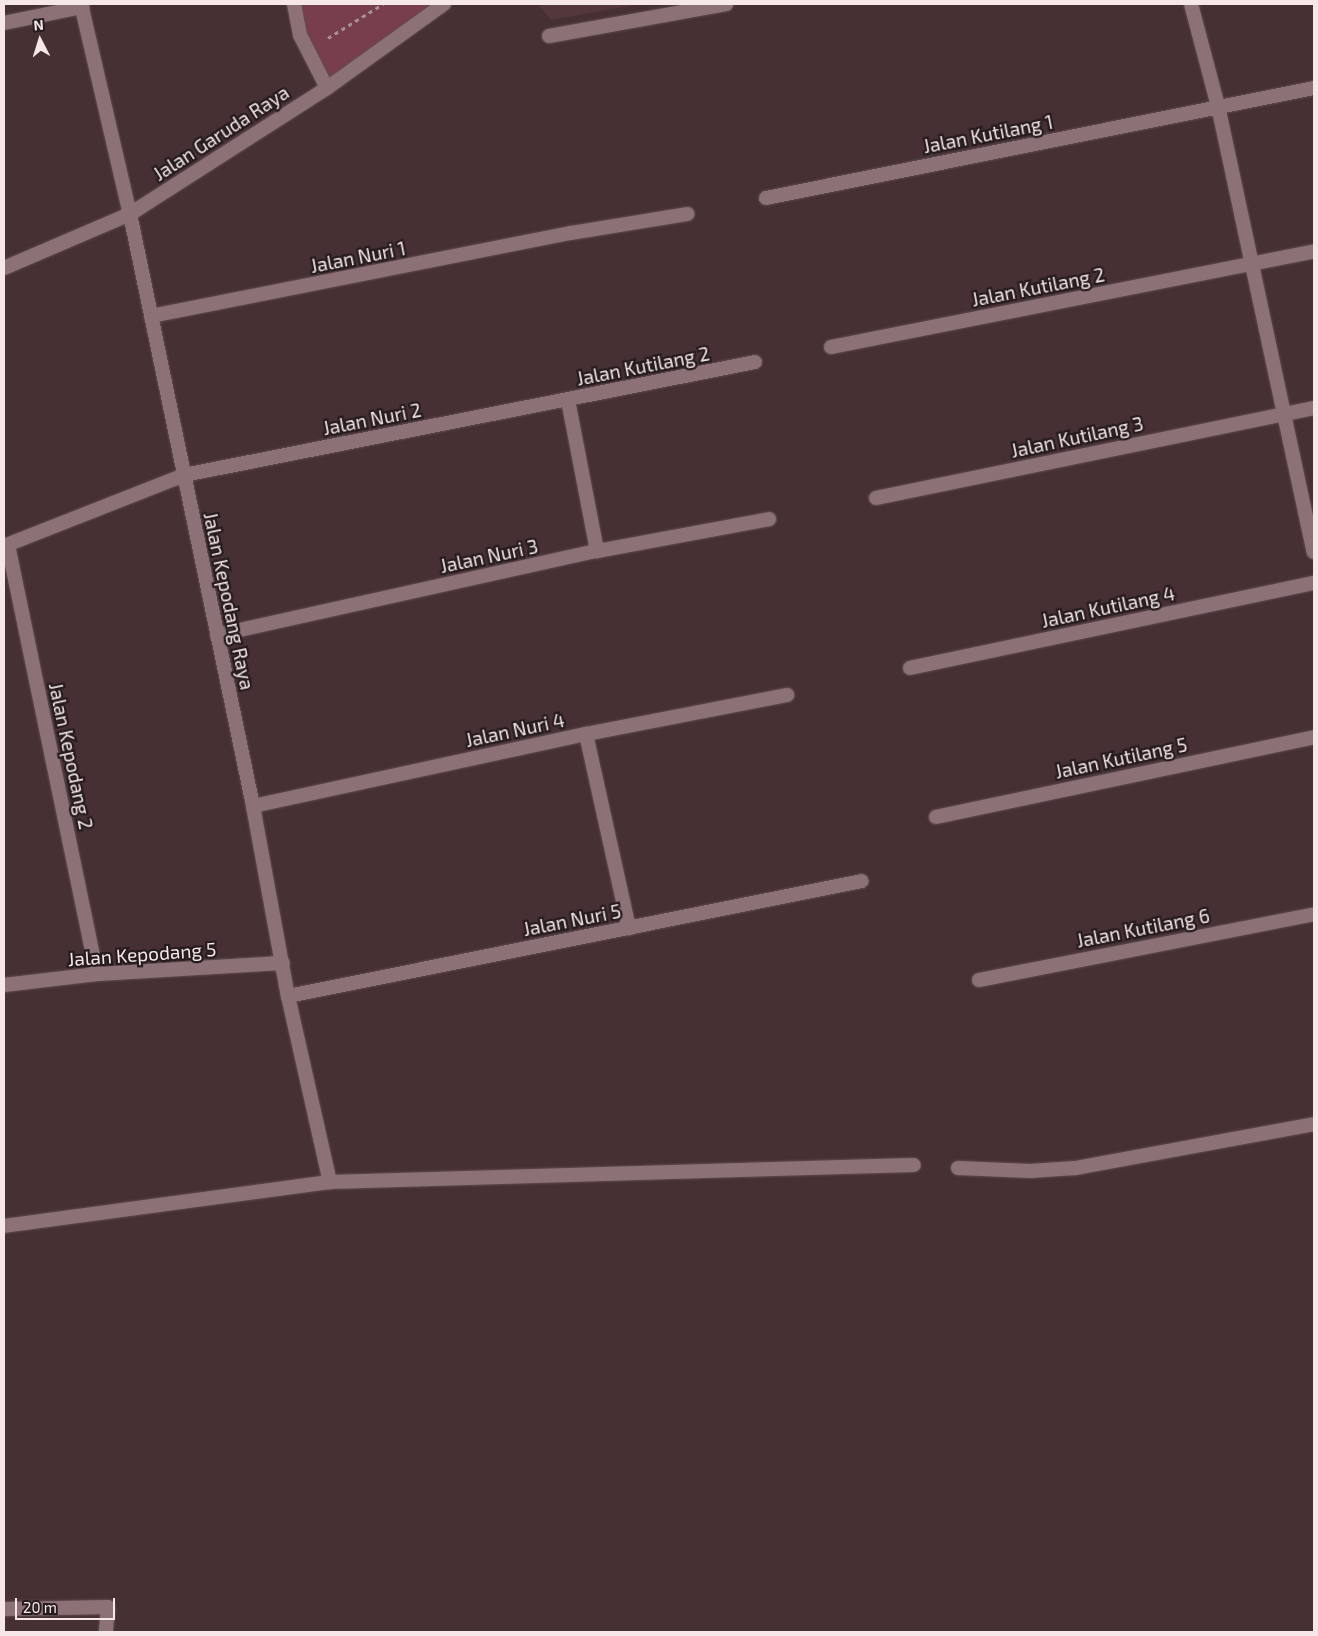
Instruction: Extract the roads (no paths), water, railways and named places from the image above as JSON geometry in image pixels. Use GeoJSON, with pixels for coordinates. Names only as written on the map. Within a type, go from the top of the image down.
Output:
{"type":"FeatureCollection","features":[{"type":"Feature","properties":{"kind":"street"},"geometry":{"type":"LineString","coordinates":[[294,4],[307,51],[327,88]]}},
{"type":"Feature","properties":{"kind":"street","name":"Jalan Garuda Raya"},"geometry":{"type":"LineString","coordinates":[[4,268],[130,214],[327,88],[444,4]]}},
{"type":"Feature","properties":{"kind":"street"},"geometry":{"type":"LineString","coordinates":[[549,36],[726,4]]}},
{"type":"Feature","properties":{"kind":"street"},"geometry":{"type":"LineString","coordinates":[[1191,4],[1218,106],[1286,414],[1314,552]]}},
{"type":"Feature","properties":{"kind":"street"},"geometry":{"type":"LineString","coordinates":[[4,23],[81,5]]}},
{"type":"Feature","properties":{"kind":"street","name":"Jalan Kepodang Raya"},"geometry":{"type":"LineString","coordinates":[[81,5],[130,214],[253,806],[288,996],[330,1182]]}},
{"type":"Feature","properties":{"kind":"street","name":"Jalan Kutilang 1"},"geometry":{"type":"LineString","coordinates":[[766,198],[1314,88]]}},
{"type":"Feature","properties":{"kind":"street","name":"Jalan Nuri 1"},"geometry":{"type":"LineString","coordinates":[[151,316],[571,234],[687,214]]}},
{"type":"Feature","properties":{"kind":"street","name":"Jalan Kutilang 2"},"geometry":{"type":"LineString","coordinates":[[831,347],[1314,251]]}},
{"type":"Feature","properties":{"kind":"street","name":"Jalan Kutilang 2"},"geometry":{"type":"LineString","coordinates":[[568,400],[755,362]]}},
{"type":"Feature","properties":{"kind":"street"},"geometry":{"type":"LineString","coordinates":[[568,400],[597,551]]}},
{"type":"Feature","properties":{"kind":"street","name":"Jalan Nuri 2"},"geometry":{"type":"LineString","coordinates":[[6,545],[184,475],[568,400]]}},
{"type":"Feature","properties":{"kind":"street","name":"Jalan Kutilang 3"},"geometry":{"type":"LineString","coordinates":[[876,498],[1314,408]]}},
{"type":"Feature","properties":{"kind":"street","name":"Jalan Nuri 3"},"geometry":{"type":"LineString","coordinates":[[217,635],[597,551],[769,519]]}},
{"type":"Feature","properties":{"kind":"street","name":"Jalan Kepodang 2"},"geometry":{"type":"LineString","coordinates":[[6,545],[97,974]]}},
{"type":"Feature","properties":{"kind":"street","name":"Jalan Kutilang 4"},"geometry":{"type":"LineString","coordinates":[[910,668],[1314,583]]}},
{"type":"Feature","properties":{"kind":"street","name":"Jalan Nuri 4"},"geometry":{"type":"LineString","coordinates":[[253,806],[586,734],[787,695]]}},
{"type":"Feature","properties":{"kind":"street"},"geometry":{"type":"LineString","coordinates":[[586,734],[629,928]]}},
{"type":"Feature","properties":{"kind":"street","name":"Jalan Kutilang 5"},"geometry":{"type":"LineString","coordinates":[[936,817],[1314,737]]}},
{"type":"Feature","properties":{"kind":"street","name":"Jalan Nuri 5"},"geometry":{"type":"LineString","coordinates":[[288,996],[862,881]]}},
{"type":"Feature","properties":{"kind":"street","name":"Jalan Kutilang 6"},"geometry":{"type":"LineString","coordinates":[[979,980],[1314,914]]}},
{"type":"Feature","properties":{"kind":"street","name":"Jalan Kepodang 5"},"geometry":{"type":"LineString","coordinates":[[4,985],[97,974],[283,963]]}},
{"type":"Feature","properties":{"kind":"street"},"geometry":{"type":"LineString","coordinates":[[958,1168],[1030,1171],[1076,1168],[1314,1124]]}},
{"type":"Feature","properties":{"kind":"street"},"geometry":{"type":"LineString","coordinates":[[4,1226],[330,1182],[914,1165]]}},
{"type":"Feature","properties":{"kind":"street"},"geometry":{"type":"LineString","coordinates":[[4,1609],[108,1607],[106,1632]]}}]}
